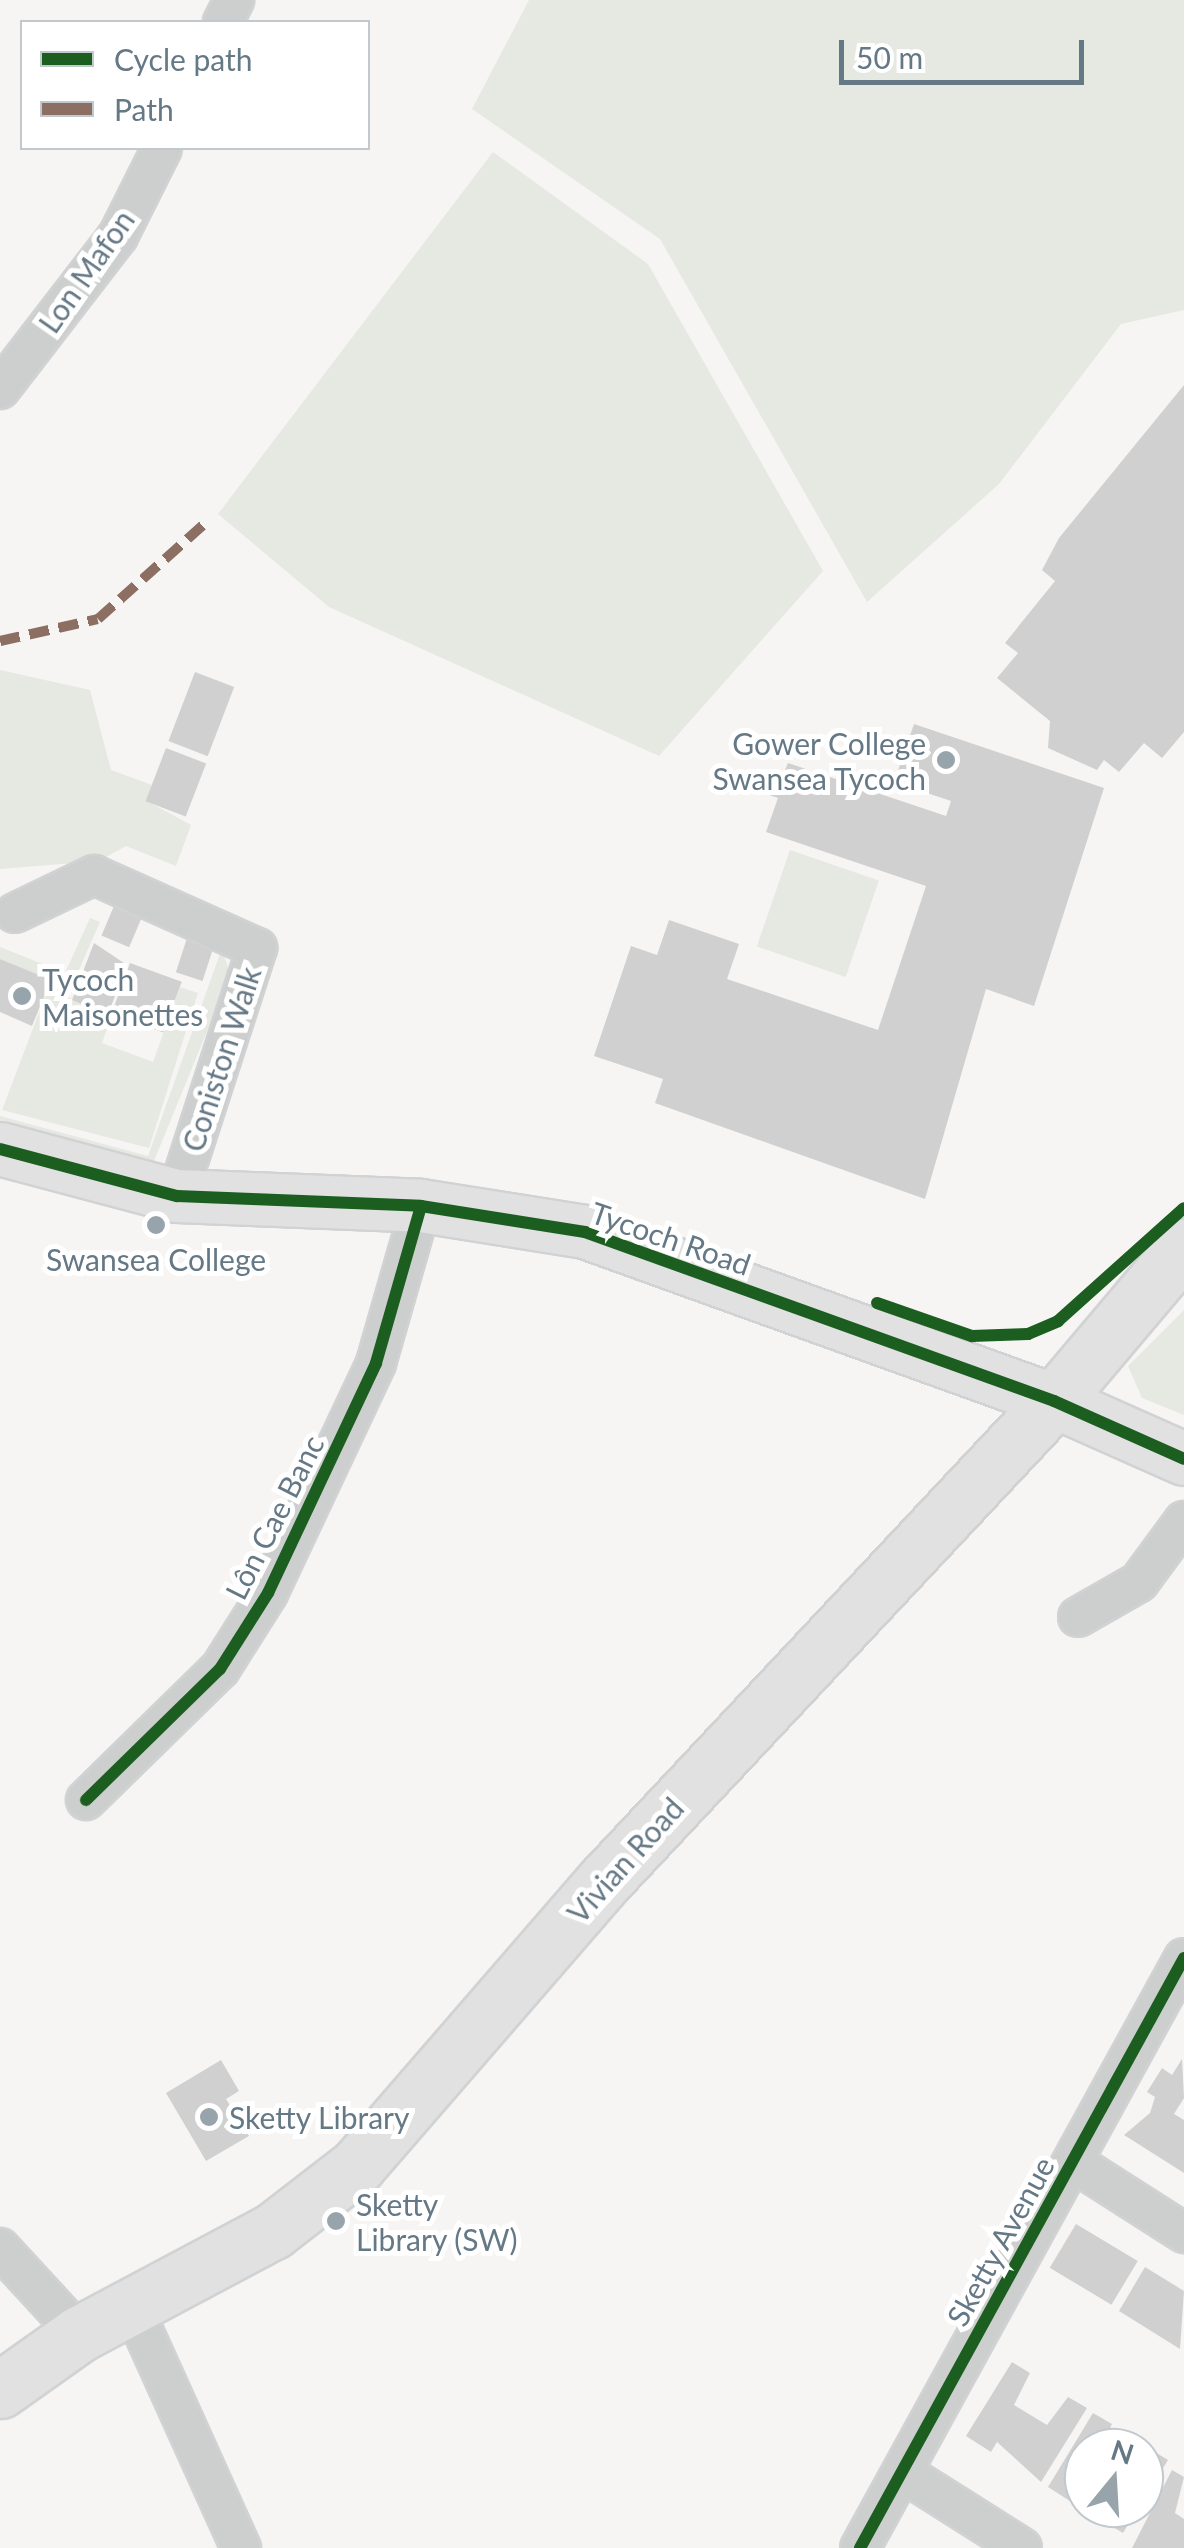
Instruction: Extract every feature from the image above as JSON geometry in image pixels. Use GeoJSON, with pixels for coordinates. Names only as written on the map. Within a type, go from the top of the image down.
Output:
{"type":"FeatureCollection","features":[{"type":"Feature","properties":{"kind":"main road","name":"Vivian Road"},"geometry":{"type":"LineString","coordinates":[[0,2390],[79,2334],[134,2311],[274,2231],[357,2166],[667,1812],[1054,1402],[1184,1246]]}},
{"type":"Feature","properties":{"kind":"street","name":"Lon Mafon"},"geometry":{"type":"LineString","coordinates":[[0,389],[118,236],[161,150]]}},
{"type":"Feature","properties":{"kind":"street","name":"Coniston Walk"},"geometry":{"type":"LineString","coordinates":[[15,912],[94,875],[258,948],[177,1196]]}},
{"type":"Feature","properties":{"kind":"street","name":"Tycoch Road"},"geometry":{"type":"LineString","coordinates":[[0,1149],[177,1196],[421,1206],[585,1232],[1054,1402],[1184,1459]]}},
{"type":"Feature","properties":{"kind":"street","name":"Lôn Cae Banc"},"geometry":{"type":"LineString","coordinates":[[86,1800],[220,1669],[268,1593],[376,1363],[421,1206]]}},
{"type":"Feature","properties":{"kind":"street"},"geometry":{"type":"LineString","coordinates":[[1078,1617],[1139,1582],[1184,1521]]}},
{"type":"Feature","properties":{"kind":"street","name":"Sketty Avenue"},"geometry":{"type":"LineString","coordinates":[[860,2548],[1184,1958]]}},
{"type":"Feature","properties":{"kind":"street"},"geometry":{"type":"LineString","coordinates":[[1072,2162],[1184,2233]]}},
{"type":"Feature","properties":{"kind":"street"},"geometry":{"type":"LineString","coordinates":[[0,2248],[79,2334]]}},
{"type":"Feature","properties":{"kind":"street"},"geometry":{"type":"LineString","coordinates":[[134,2311],[226,2538]]}},
{"type":"Feature","properties":{"kind":"street"},"geometry":{"type":"LineString","coordinates":[[902,2472],[1022,2548]]}},
{"type":"Feature","properties":{"kind":"shaded area"},"geometry":{"type":"Polygon","coordinates":[[[529,0],[1184,0],[1184,310],[1121,324],[999,484],[867,602],[660,239],[472,109],[529,0]]]}},
{"type":"Feature","properties":{"kind":"shaded area"},"geometry":{"type":"Polygon","coordinates":[[[493,152],[648,264],[823,571],[659,756],[329,607],[218,514],[493,152]]]}},
{"type":"Feature","properties":{"kind":"shaded area"},"geometry":{"type":"Polygon","coordinates":[[[0,670],[90,690],[111,770],[152,785],[147,801],[191,825],[176,866],[126,846],[99,861],[0,869],[0,670]]]}},
{"type":"Feature","properties":{"kind":"shaded area"},"geometry":{"type":"Polygon","coordinates":[[[790,850],[879,881],[846,977],[757,946],[790,850]]]}},
{"type":"Feature","properties":{"kind":"shaded area"},"geometry":{"type":"Polygon","coordinates":[[[90,918],[100,922],[67,997],[112,1014],[102,1043],[153,1062],[180,987],[198,993],[149,1148],[2,1110],[51,981],[0,959],[0,947],[65,973],[90,918]]]}},
{"type":"Feature","properties":{"kind":"shaded area"},"geometry":{"type":"Polygon","coordinates":[[[222,948],[230,975],[152,1166],[0,1126],[0,1116],[148,1156],[222,948]]]}},
{"type":"Feature","properties":{"kind":"shaded area"},"geometry":{"type":"Polygon","coordinates":[[[1184,1310],[1184,1415],[1142,1398],[1128,1366],[1184,1310]]]}},
{"type":"Feature","properties":{"kind":"building"},"geometry":{"type":"Polygon","coordinates":[[[1184,385],[1184,732],[1162,758],[1144,743],[1119,772],[1104,760],[1097,770],[1048,748],[1050,721],[997,678],[1018,653],[1005,643],[1055,581],[1042,570],[1059,538],[1184,385]]]}},
{"type":"Feature","properties":{"kind":"building"},"geometry":{"type":"Polygon","coordinates":[[[195,672],[234,687],[208,756],[168,741],[195,672]]]}},
{"type":"Feature","properties":{"kind":"building"},"geometry":{"type":"Polygon","coordinates":[[[914,724],[1104,788],[1034,1006],[986,989],[925,1199],[655,1103],[663,1079],[594,1056],[631,946],[657,955],[669,920],[739,944],[727,979],[878,1030],[926,886],[766,832],[778,798],[763,793],[770,773],[782,777],[788,763],[946,816],[951,801],[894,782],[914,724]]]}},
{"type":"Feature","properties":{"kind":"building"},"geometry":{"type":"Polygon","coordinates":[[[166,748],[206,763],[186,817],[146,801],[166,748]]]}},
{"type":"Feature","properties":{"kind":"building"},"geometry":{"type":"Polygon","coordinates":[[[114,906],[142,918],[129,947],[101,935],[114,906]]]}},
{"type":"Feature","properties":{"kind":"building"},"geometry":{"type":"Polygon","coordinates":[[[187,938],[214,947],[203,981],[176,972],[187,938]]]}},
{"type":"Feature","properties":{"kind":"building"},"geometry":{"type":"Polygon","coordinates":[[[94,943],[127,965],[108,1014],[72,1000],[94,943]]]}},
{"type":"Feature","properties":{"kind":"building","name":"Tycoch Maisonettes"},"geometry":{"type":"Polygon","coordinates":[[[0,959],[51,980],[32,1026],[0,1012],[0,959]]]}},
{"type":"Feature","properties":{"kind":"building"},"geometry":{"type":"Polygon","coordinates":[[[130,963],[182,982],[163,1033],[112,1014],[130,963]]]}},
{"type":"Feature","properties":{"kind":"building"},"geometry":{"type":"Polygon","coordinates":[[[1182,2059],[1184,2098],[1174,2114],[1184,2120],[1184,2173],[1124,2135],[1150,2113],[1155,2097],[1147,2092],[1162,2068],[1172,2075],[1182,2059]]]}},
{"type":"Feature","properties":{"kind":"building","name":"Sketty Library"},"geometry":{"type":"Polygon","coordinates":[[[221,2060],[239,2091],[226,2099],[249,2136],[206,2161],[166,2093],[221,2060]]]}},
{"type":"Feature","properties":{"kind":"building"},"geometry":{"type":"Polygon","coordinates":[[[1076,2224],[1138,2261],[1111,2305],[1050,2268],[1076,2224]]]}},
{"type":"Feature","properties":{"kind":"building"},"geometry":{"type":"Polygon","coordinates":[[[1145,2267],[1184,2291],[1180,2349],[1119,2311],[1145,2267]]]}},
{"type":"Feature","properties":{"kind":"building"},"geometry":{"type":"Polygon","coordinates":[[[1012,2362],[1030,2373],[1014,2405],[1047,2425],[1068,2397],[1087,2408],[1075,2428],[1064,2428],[1064,2445],[1041,2482],[997,2442],[991,2452],[966,2436],[1012,2362]]]}},
{"type":"Feature","properties":{"kind":"building"},"geometry":{"type":"Polygon","coordinates":[[[1093,2413],[1112,2424],[1110,2428],[1084,2428],[1093,2413]]]}},
{"type":"Feature","properties":{"kind":"building"},"geometry":{"type":"Polygon","coordinates":[[[1064,2461],[1064,2497],[1048,2487],[1064,2461]]]}},
{"type":"Feature","properties":{"kind":"building"},"geometry":{"type":"Polygon","coordinates":[[[1172,2470],[1184,2477],[1175,2513],[1184,2519],[1184,2548],[1132,2548],[1142,2528],[1164,2528],[1164,2486],[1172,2470]]]}},
{"type":"Feature","properties":{"kind":"marked path"},"geometry":{"type":"LineString","coordinates":[[0,641],[98,619],[203,525]]}},
{"type":"Feature","properties":{"kind":"cycle path"},"geometry":{"type":"LineString","coordinates":[[0,1149],[177,1196],[421,1206],[585,1232],[1054,1401],[1184,1459]]}},
{"type":"Feature","properties":{"kind":"cycle path"},"geometry":{"type":"LineString","coordinates":[[86,1800],[220,1669],[268,1593],[376,1363],[421,1206]]}},
{"type":"Feature","properties":{"kind":"cycle path"},"geometry":{"type":"LineString","coordinates":[[877,1303],[972,1336],[1028,1334],[1058,1321],[1184,1208]]}},
{"type":"Feature","properties":{"kind":"cycle path"},"geometry":{"type":"LineString","coordinates":[[860,2548],[1184,1958]]}},
{"type":"Feature","properties":{"kind":"place","name":"Gower College Swansea Tycoch"},"geometry":{"type":"Point","coordinates":[946,760]}},
{"type":"Feature","properties":{"kind":"place","name":"Tycoch Maisonettes"},"geometry":{"type":"Point","coordinates":[22,996]}},
{"type":"Feature","properties":{"kind":"place","name":"Swansea College"},"geometry":{"type":"Point","coordinates":[156,1225]}},
{"type":"Feature","properties":{"kind":"place","name":"Sketty Library"},"geometry":{"type":"Point","coordinates":[209,2117]}},
{"type":"Feature","properties":{"kind":"place","name":"Sketty Library (SW)"},"geometry":{"type":"Point","coordinates":[336,2221]}}]}
